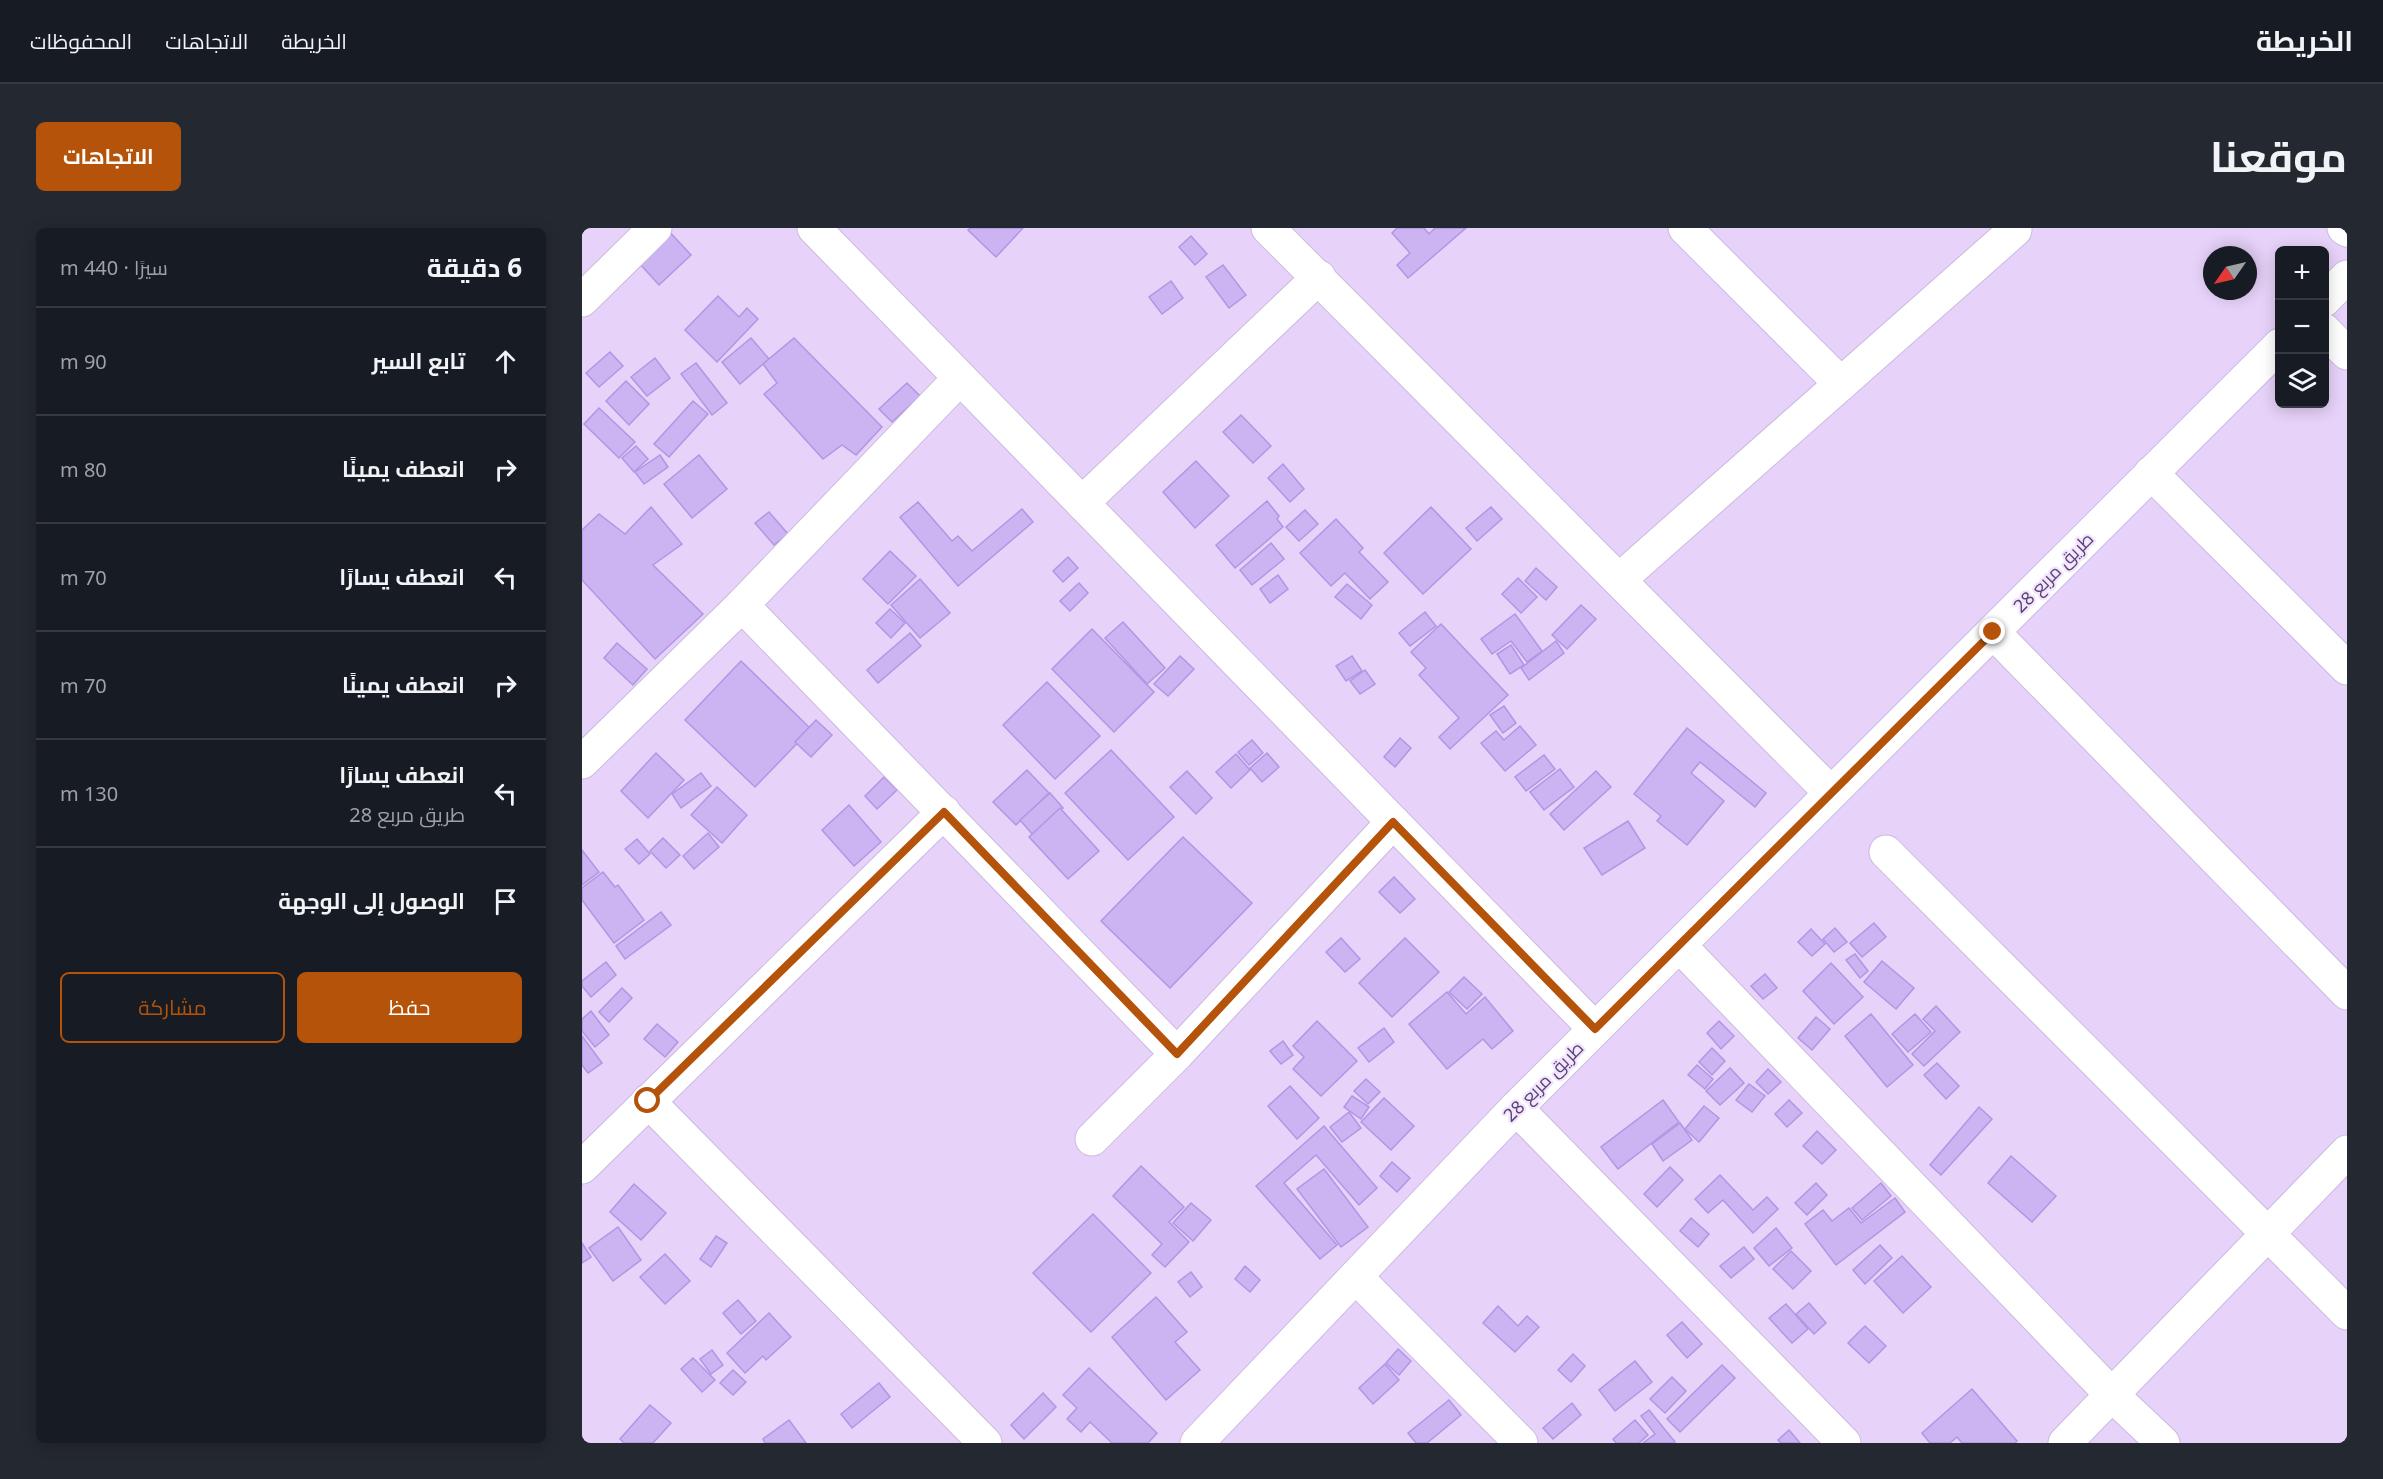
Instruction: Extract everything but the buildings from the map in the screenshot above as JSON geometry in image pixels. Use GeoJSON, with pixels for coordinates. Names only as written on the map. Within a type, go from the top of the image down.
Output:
{"type":"FeatureCollection","features":[{"type":"Feature","properties":{"kind":"street"},"geometry":{"type":"LineString","coordinates":[[582,300],[655,228]]}},
{"type":"Feature","properties":{"kind":"street"},"geometry":{"type":"LineString","coordinates":[[814,228],[1595,1029]]}},
{"type":"Feature","properties":{"kind":"street"},"geometry":{"type":"LineString","coordinates":[[1268,228],[1831,793]]}},
{"type":"Feature","properties":{"kind":"street"},"geometry":{"type":"LineString","coordinates":[[1685,228],[1840,384]]}},
{"type":"Feature","properties":{"kind":"street"},"geometry":{"type":"LineString","coordinates":[[1619,580],[2015,230]]}},
{"type":"Feature","properties":{"kind":"street"},"geometry":{"type":"LineString","coordinates":[[1082,503],[1319,277]]}},
{"type":"Feature","properties":{"kind":"street"},"geometry":{"type":"LineString","coordinates":[[2329,296],[2347,277]]}},
{"type":"Feature","properties":{"kind":"street"},"geometry":{"type":"LineString","coordinates":[[2329,334],[2347,353]]}},
{"type":"Feature","properties":{"kind":"street","name":"طريق مربع 28"},"geometry":{"type":"LineString","coordinates":[[1204,1441],[1516,1108],[2275,350]]}},
{"type":"Feature","properties":{"kind":"street"},"geometry":{"type":"LineString","coordinates":[[582,762],[742,605],[960,378]]}},
{"type":"Feature","properties":{"kind":"street"},"geometry":{"type":"LineString","coordinates":[[2151,473],[2347,668]]}},
{"type":"Feature","properties":{"kind":"street"},"geometry":{"type":"LineString","coordinates":[[742,605],[1177,1054]]}},
{"type":"Feature","properties":{"kind":"street"},"geometry":{"type":"LineString","coordinates":[[1993,632],[2347,993]]}},
{"type":"Feature","properties":{"kind":"street"},"geometry":{"type":"LineString","coordinates":[[582,1167],[944,812]]}},
{"type":"Feature","properties":{"kind":"street"},"geometry":{"type":"LineString","coordinates":[[1092,1139],[1177,1054],[1393,822]]}},
{"type":"Feature","properties":{"kind":"street"},"geometry":{"type":"LineString","coordinates":[[1886,852],[2347,1312]]}},
{"type":"Feature","properties":{"kind":"street"},"geometry":{"type":"LineString","coordinates":[[1680,946],[2111,1394],[2163,1443]]}},
{"type":"Feature","properties":{"kind":"street"},"geometry":{"type":"LineString","coordinates":[[648,1101],[985,1443]]}},
{"type":"Feature","properties":{"kind":"street"},"geometry":{"type":"LineString","coordinates":[[1516,1108],[1844,1443]]}},
{"type":"Feature","properties":{"kind":"street"},"geometry":{"type":"LineString","coordinates":[[2065,1443],[2347,1152]]}},
{"type":"Feature","properties":{"kind":"street"},"geometry":{"type":"LineString","coordinates":[[1356,1277],[1521,1443]]}},
{"type":"Feature","properties":{"kind":"shaded area"},"geometry":{"type":"Polygon","coordinates":[[[582,228],[2347,228],[2347,1443],[582,1443],[582,228]]]}},
{"type":"Feature","properties":{"kind":"route"},"geometry":{"type":"LineString","coordinates":[[648,1101],[944,812],[1177,1054],[1393,822],[1595,1029],[1993,632]]}}]}
